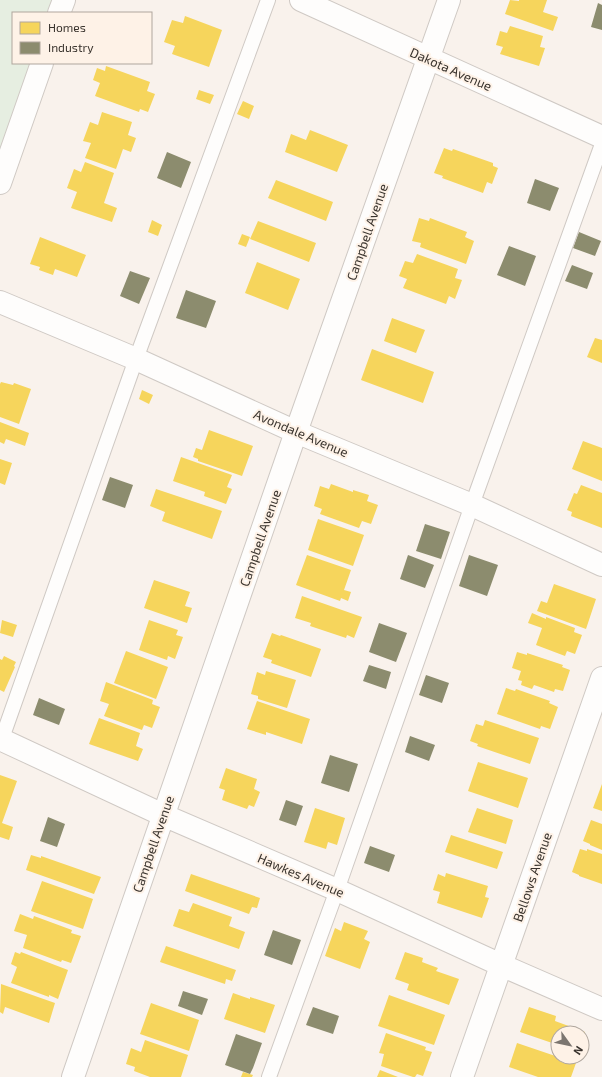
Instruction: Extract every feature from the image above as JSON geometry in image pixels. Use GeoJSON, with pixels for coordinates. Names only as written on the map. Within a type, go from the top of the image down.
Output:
{"type":"FeatureCollection","features":[{"type":"Feature","properties":{"kind":"street"},"geometry":{"type":"LineString","coordinates":[[59,12],[64,0]]}},
{"type":"Feature","properties":{"kind":"street","name":"Dakota Avenue"},"geometry":{"type":"LineString","coordinates":[[301,0],[602,137]]}},
{"type":"Feature","properties":{"kind":"street","name":"Campbell Avenue"},"geometry":{"type":"LineString","coordinates":[[73,1077],[296,432],[449,0]]}},
{"type":"Feature","properties":{"kind":"street"},"geometry":{"type":"LineString","coordinates":[[0,183],[42,64]]}},
{"type":"Feature","properties":{"kind":"street","name":"Avondale Avenue"},"geometry":{"type":"LineString","coordinates":[[0,302],[136,360],[296,432],[472,505],[602,565]]}},
{"type":"Feature","properties":{"kind":"street","name":"Bellows Avenue"},"geometry":{"type":"LineString","coordinates":[[462,1077],[602,678]]}},
{"type":"Feature","properties":{"kind":"street","name":"Hawkes Avenue"},"geometry":{"type":"LineString","coordinates":[[0,741],[163,815],[337,890],[501,965],[602,1009]]}},
{"type":"Feature","properties":{"kind":"lane"},"geometry":{"type":"LineString","coordinates":[[0,741],[136,360],[268,0]]}},
{"type":"Feature","properties":{"kind":"lane"},"geometry":{"type":"LineString","coordinates":[[269,1077],[602,144]]}},
{"type":"Feature","properties":{"kind":"shaded area"},"geometry":{"type":"Polygon","coordinates":[[[0,0],[52,0],[47,12],[12,12],[12,64],[30,64],[0,150],[0,0]]]}},
{"type":"Feature","properties":{"kind":"building: Homes"},"geometry":{"type":"Polygon","coordinates":[[[510,0],[547,0],[543,12],[558,17],[553,31],[505,14],[510,0]]]}},
{"type":"Feature","properties":{"kind":"building: Homes"},"geometry":{"type":"Polygon","coordinates":[[[185,16],[222,30],[209,67],[172,54],[175,46],[164,42],[172,20],[183,23],[185,16]]]}},
{"type":"Feature","properties":{"kind":"building: Homes"},"geometry":{"type":"Polygon","coordinates":[[[510,26],[543,36],[540,47],[545,48],[539,66],[500,54],[503,47],[496,45],[500,31],[507,33],[510,26]]]}},
{"type":"Feature","properties":{"kind":"building: Homes"},"geometry":{"type":"Polygon","coordinates":[[[106,66],[150,82],[147,91],[155,94],[148,112],[140,109],[139,112],[95,96],[100,83],[93,80],[97,68],[105,71],[106,66]]]}},
{"type":"Feature","properties":{"kind":"building: Homes"},"geometry":{"type":"Polygon","coordinates":[[[199,90],[214,95],[210,104],[196,99],[199,90]]]}},
{"type":"Feature","properties":{"kind":"building: Homes"},"geometry":{"type":"Polygon","coordinates":[[[243,101],[254,106],[249,119],[237,114],[243,101]]]}},
{"type":"Feature","properties":{"kind":"building: Homes"},"geometry":{"type":"Polygon","coordinates":[[[102,112],[132,122],[128,135],[136,138],[131,152],[123,149],[116,169],[85,158],[91,143],[83,141],[90,122],[98,125],[102,112]]]}},
{"type":"Feature","properties":{"kind":"building: Homes"},"geometry":{"type":"Polygon","coordinates":[[[310,130],[348,145],[337,172],[285,152],[291,134],[306,140],[310,130]]]}},
{"type":"Feature","properties":{"kind":"building: Homes"},"geometry":{"type":"Polygon","coordinates":[[[444,148],[452,151],[453,149],[493,163],[493,166],[498,168],[492,184],[487,182],[483,193],[442,178],[443,176],[434,173],[444,148]]]}},
{"type":"Feature","properties":{"kind":"building: Homes"},"geometry":{"type":"Polygon","coordinates":[[[85,162],[114,173],[104,203],[117,208],[112,222],[71,208],[77,192],[67,188],[74,169],[81,172],[85,162]]]}},
{"type":"Feature","properties":{"kind":"building: Homes"},"geometry":{"type":"Polygon","coordinates":[[[276,180],[333,202],[326,221],[268,198],[276,180]]]}},
{"type":"Feature","properties":{"kind":"building: Homes"},"geometry":{"type":"Polygon","coordinates":[[[419,218],[429,221],[430,218],[467,232],[465,237],[474,241],[466,264],[420,247],[421,243],[412,241],[419,218]]]}},
{"type":"Feature","properties":{"kind":"building: Homes"},"geometry":{"type":"Polygon","coordinates":[[[152,220],[162,225],[158,236],[148,232],[152,220]]]}},
{"type":"Feature","properties":{"kind":"building: Homes"},"geometry":{"type":"Polygon","coordinates":[[[258,221],[316,243],[309,262],[250,239],[258,221]]]}},
{"type":"Feature","properties":{"kind":"building: Homes"},"geometry":{"type":"Polygon","coordinates":[[[242,234],[250,237],[246,247],[238,244],[242,234]]]}},
{"type":"Feature","properties":{"kind":"building: Homes"},"geometry":{"type":"Polygon","coordinates":[[[40,237],[86,255],[77,277],[55,269],[53,275],[39,270],[40,267],[30,264],[40,237]]]}},
{"type":"Feature","properties":{"kind":"building: Homes"},"geometry":{"type":"Polygon","coordinates":[[[417,254],[458,269],[455,278],[462,280],[455,299],[449,296],[446,304],[403,288],[407,279],[399,276],[405,261],[413,263],[417,254]]]}},
{"type":"Feature","properties":{"kind":"building: Homes"},"geometry":{"type":"Polygon","coordinates":[[[257,262],[300,279],[288,310],[245,293],[257,262]]]}},
{"type":"Feature","properties":{"kind":"building: Homes"},"geometry":{"type":"Polygon","coordinates":[[[392,318],[425,330],[416,353],[384,341],[392,318]]]}},
{"type":"Feature","properties":{"kind":"building: Homes"},"geometry":{"type":"Polygon","coordinates":[[[595,338],[602,340],[602,363],[587,357],[595,338]]]}},
{"type":"Feature","properties":{"kind":"building: Homes"},"geometry":{"type":"Polygon","coordinates":[[[372,349],[434,372],[423,403],[361,380],[372,349]]]}},
{"type":"Feature","properties":{"kind":"building: Homes"},"geometry":{"type":"Polygon","coordinates":[[[1,382],[13,385],[14,383],[31,389],[19,424],[0,417],[1,382]]]}},
{"type":"Feature","properties":{"kind":"building: Homes"},"geometry":{"type":"Polygon","coordinates":[[[142,390],[153,395],[149,404],[139,399],[142,390]]]}},
{"type":"Feature","properties":{"kind":"building: Homes"},"geometry":{"type":"Polygon","coordinates":[[[0,422],[29,433],[25,446],[6,439],[4,444],[0,442],[0,422]]]}},
{"type":"Feature","properties":{"kind":"building: Homes"},"geometry":{"type":"Polygon","coordinates":[[[209,430],[253,446],[242,476],[198,461],[198,459],[193,457],[196,448],[202,450],[209,430]]]}},
{"type":"Feature","properties":{"kind":"building: Homes"},"geometry":{"type":"Polygon","coordinates":[[[583,441],[602,448],[602,481],[572,469],[583,441]]]}},
{"type":"Feature","properties":{"kind":"building: Homes"},"geometry":{"type":"Polygon","coordinates":[[[181,457],[232,475],[227,487],[232,489],[226,504],[204,496],[205,492],[173,481],[181,457]]]}},
{"type":"Feature","properties":{"kind":"building: Homes"},"geometry":{"type":"Polygon","coordinates":[[[0,459],[12,463],[5,485],[0,483],[0,459]]]}},
{"type":"Feature","properties":{"kind":"building: Homes"},"geometry":{"type":"Polygon","coordinates":[[[331,484],[353,492],[353,490],[369,495],[367,501],[378,505],[371,524],[362,521],[359,528],[320,514],[322,509],[314,506],[320,486],[329,489],[331,484]]]}},
{"type":"Feature","properties":{"kind":"building: Homes"},"geometry":{"type":"Polygon","coordinates":[[[581,485],[602,493],[602,528],[571,516],[572,512],[567,510],[574,493],[577,494],[581,485]]]}},
{"type":"Feature","properties":{"kind":"building: Homes"},"geometry":{"type":"Polygon","coordinates":[[[156,489],[222,511],[212,539],[162,521],[165,512],[150,506],[156,489]]]}},
{"type":"Feature","properties":{"kind":"building: Homes"},"geometry":{"type":"Polygon","coordinates":[[[318,519],[364,535],[353,566],[308,550],[318,519]]]}},
{"type":"Feature","properties":{"kind":"building: Homes"},"geometry":{"type":"Polygon","coordinates":[[[307,555],[351,570],[344,590],[351,592],[348,601],[341,598],[340,601],[296,585],[307,555]]]}},
{"type":"Feature","properties":{"kind":"building: Homes"},"geometry":{"type":"Polygon","coordinates":[[[154,580],[190,592],[185,606],[192,608],[187,623],[144,608],[154,580]]]}},
{"type":"Feature","properties":{"kind":"building: Homes"},"geometry":{"type":"Polygon","coordinates":[[[554,584],[596,599],[586,629],[537,611],[541,601],[547,603],[554,584]]]}},
{"type":"Feature","properties":{"kind":"building: Homes"},"geometry":{"type":"Polygon","coordinates":[[[302,596],[362,617],[354,638],[347,635],[346,638],[310,626],[311,623],[295,618],[302,596]]]}},
{"type":"Feature","properties":{"kind":"building: Homes"},"geometry":{"type":"Polygon","coordinates":[[[532,613],[575,628],[574,632],[582,635],[575,654],[567,651],[565,656],[536,645],[542,628],[528,623],[532,613]]]}},
{"type":"Feature","properties":{"kind":"building: Homes"},"geometry":{"type":"Polygon","coordinates":[[[2,620],[17,625],[13,637],[0,633],[2,620]]]}},
{"type":"Feature","properties":{"kind":"building: Homes"},"geometry":{"type":"Polygon","coordinates":[[[149,620],[178,630],[176,635],[183,637],[175,659],[168,656],[167,660],[139,650],[149,620]]]}},
{"type":"Feature","properties":{"kind":"building: Homes"},"geometry":{"type":"Polygon","coordinates":[[[272,633],[321,649],[311,677],[271,663],[272,660],[263,657],[272,633]]]}},
{"type":"Feature","properties":{"kind":"building: Homes"},"geometry":{"type":"Polygon","coordinates":[[[126,651],[168,667],[156,699],[114,683],[126,651]]]}},
{"type":"Feature","properties":{"kind":"building: Homes"},"geometry":{"type":"Polygon","coordinates":[[[517,652],[527,655],[527,653],[563,665],[562,667],[570,670],[563,691],[555,689],[554,692],[534,685],[532,689],[521,685],[522,681],[518,680],[521,671],[512,668],[517,652]]]}},
{"type":"Feature","properties":{"kind":"building: Homes"},"geometry":{"type":"Polygon","coordinates":[[[4,656],[16,662],[4,692],[0,690],[0,659],[2,660],[4,656]]]}},
{"type":"Feature","properties":{"kind":"building: Homes"},"geometry":{"type":"Polygon","coordinates":[[[266,671],[296,680],[287,708],[258,699],[258,696],[251,694],[257,672],[265,675],[266,671]]]}},
{"type":"Feature","properties":{"kind":"building: Homes"},"geometry":{"type":"Polygon","coordinates":[[[106,682],[153,700],[152,704],[160,707],[152,728],[144,725],[142,730],[104,716],[109,704],[100,701],[106,682]]]}},
{"type":"Feature","properties":{"kind":"building: Homes"},"geometry":{"type":"Polygon","coordinates":[[[506,688],[515,691],[516,689],[550,701],[549,703],[558,707],[550,729],[541,726],[540,729],[497,714],[506,688]]]}},
{"type":"Feature","properties":{"kind":"building: Homes"},"geometry":{"type":"Polygon","coordinates":[[[257,701],[310,719],[302,744],[266,732],[266,735],[247,729],[257,701]]]}},
{"type":"Feature","properties":{"kind":"building: Homes"},"geometry":{"type":"Polygon","coordinates":[[[99,718],[140,733],[136,746],[143,749],[138,761],[89,744],[99,718]]]}},
{"type":"Feature","properties":{"kind":"building: Homes"},"geometry":{"type":"Polygon","coordinates":[[[485,720],[539,738],[530,764],[477,746],[478,744],[470,741],[476,724],[483,726],[485,720]]]}},
{"type":"Feature","properties":{"kind":"building: Homes"},"geometry":{"type":"Polygon","coordinates":[[[478,762],[528,778],[518,808],[468,791],[478,762]]]}},
{"type":"Feature","properties":{"kind":"building: Homes"},"geometry":{"type":"Polygon","coordinates":[[[226,768],[257,779],[254,789],[260,792],[254,807],[249,805],[247,809],[222,800],[225,790],[219,788],[226,768]]]}},
{"type":"Feature","properties":{"kind":"building: Homes"},"geometry":{"type":"Polygon","coordinates":[[[0,775],[17,781],[2,823],[13,827],[9,840],[0,837],[0,775]]]}},
{"type":"Feature","properties":{"kind":"building: Homes"},"geometry":{"type":"Polygon","coordinates":[[[602,784],[602,811],[593,808],[602,784]]]}},
{"type":"Feature","properties":{"kind":"building: Homes"},"geometry":{"type":"Polygon","coordinates":[[[315,808],[345,818],[337,845],[328,842],[326,849],[304,842],[315,808]]]}},
{"type":"Feature","properties":{"kind":"building: Homes"},"geometry":{"type":"Polygon","coordinates":[[[477,808],[513,820],[506,844],[468,832],[477,808]]]}},
{"type":"Feature","properties":{"kind":"building: Homes"},"geometry":{"type":"Polygon","coordinates":[[[591,820],[602,824],[602,850],[583,841],[591,820]]]}},
{"type":"Feature","properties":{"kind":"building: Homes"},"geometry":{"type":"Polygon","coordinates":[[[451,835],[503,852],[497,869],[445,852],[451,835]]]}},
{"type":"Feature","properties":{"kind":"building: Homes"},"geometry":{"type":"Polygon","coordinates":[[[580,849],[587,851],[587,849],[602,854],[602,884],[572,872],[580,849]]]}},
{"type":"Feature","properties":{"kind":"building: Homes"},"geometry":{"type":"Polygon","coordinates":[[[31,855],[41,858],[41,856],[101,877],[94,894],[26,870],[31,855]]]}},
{"type":"Feature","properties":{"kind":"building: Homes"},"geometry":{"type":"Polygon","coordinates":[[[446,873],[488,886],[485,897],[489,898],[482,918],[437,903],[440,892],[433,890],[438,874],[445,877],[446,873]]]}},
{"type":"Feature","properties":{"kind":"building: Homes"},"geometry":{"type":"Polygon","coordinates":[[[191,874],[260,898],[257,908],[252,907],[249,914],[185,891],[191,874]]]}},
{"type":"Feature","properties":{"kind":"building: Homes"},"geometry":{"type":"Polygon","coordinates":[[[42,881],[93,899],[83,929],[31,911],[42,881]]]}},
{"type":"Feature","properties":{"kind":"building: Homes"},"geometry":{"type":"Polygon","coordinates":[[[193,903],[232,917],[229,926],[245,932],[239,949],[173,926],[179,909],[189,912],[193,903]]]}},
{"type":"Feature","properties":{"kind":"building: Homes"},"geometry":{"type":"Polygon","coordinates":[[[20,914],[33,919],[34,916],[72,930],[71,933],[81,936],[71,963],[62,960],[61,962],[23,948],[27,935],[14,931],[20,914]]]}},
{"type":"Feature","properties":{"kind":"building: Homes"},"geometry":{"type":"Polygon","coordinates":[[[344,922],[368,931],[364,939],[370,942],[360,969],[325,956],[335,928],[341,931],[344,922]]]}},
{"type":"Feature","properties":{"kind":"building: Homes"},"geometry":{"type":"Polygon","coordinates":[[[166,946],[236,970],[232,981],[226,979],[225,984],[160,962],[166,946]]]}},
{"type":"Feature","properties":{"kind":"building: Homes"},"geometry":{"type":"Polygon","coordinates":[[[15,952],[20,954],[21,952],[68,970],[58,999],[11,983],[17,967],[11,964],[15,952]]]}},
{"type":"Feature","properties":{"kind":"building: Homes"},"geometry":{"type":"Polygon","coordinates":[[[405,952],[423,958],[422,962],[438,968],[436,971],[459,979],[449,1005],[407,990],[409,984],[395,979],[405,952]]]}},
{"type":"Feature","properties":{"kind":"building: Homes"},"geometry":{"type":"Polygon","coordinates":[[[1,984],[55,1003],[49,1023],[5,1007],[3,1014],[0,1012],[1,984]]]}},
{"type":"Feature","properties":{"kind":"building: Homes"},"geometry":{"type":"Polygon","coordinates":[[[233,993],[275,1005],[265,1033],[224,1019],[233,993]]]}},
{"type":"Feature","properties":{"kind":"building: Homes"},"geometry":{"type":"Polygon","coordinates":[[[389,995],[445,1015],[434,1045],[378,1026],[389,995]]]}},
{"type":"Feature","properties":{"kind":"building: Homes"},"geometry":{"type":"Polygon","coordinates":[[[151,1003],[199,1020],[189,1051],[140,1034],[151,1003]]]}},
{"type":"Feature","properties":{"kind":"building: Homes"},"geometry":{"type":"Polygon","coordinates":[[[529,1007],[556,1016],[555,1021],[566,1025],[550,1025],[550,1042],[520,1032],[529,1007]]]}},
{"type":"Feature","properties":{"kind":"building: Homes"},"geometry":{"type":"Polygon","coordinates":[[[386,1033],[426,1047],[425,1050],[432,1052],[423,1076],[417,1074],[413,1077],[381,1066],[384,1054],[379,1053],[386,1033]]]}},
{"type":"Feature","properties":{"kind":"building: Homes"},"geometry":{"type":"Polygon","coordinates":[[[145,1040],[188,1055],[181,1077],[150,1077],[134,1071],[135,1067],[126,1064],[131,1048],[141,1052],[145,1040]]]}},
{"type":"Feature","properties":{"kind":"building: Homes"},"geometry":{"type":"Polygon","coordinates":[[[517,1043],[550,1054],[550,1065],[575,1065],[571,1077],[538,1077],[509,1067],[517,1043]]]}},
{"type":"Feature","properties":{"kind":"building: Homes"},"geometry":{"type":"Polygon","coordinates":[[[380,1070],[398,1077],[377,1077],[380,1070]]]}},
{"type":"Feature","properties":{"kind":"building: Homes"},"geometry":{"type":"Polygon","coordinates":[[[243,1072],[253,1075],[252,1077],[241,1077],[243,1072]]]}},
{"type":"Feature","properties":{"kind":"building: Industry"},"geometry":{"type":"Polygon","coordinates":[[[598,3],[602,5],[602,30],[591,27],[598,3]]]}},
{"type":"Feature","properties":{"kind":"building: Industry"},"geometry":{"type":"Polygon","coordinates":[[[167,152],[191,162],[181,188],[157,178],[167,152]]]}},
{"type":"Feature","properties":{"kind":"building: Industry"},"geometry":{"type":"Polygon","coordinates":[[[535,179],[559,188],[550,211],[527,203],[535,179]]]}},
{"type":"Feature","properties":{"kind":"building: Industry"},"geometry":{"type":"Polygon","coordinates":[[[579,232],[601,241],[595,256],[573,248],[579,232]]]}},
{"type":"Feature","properties":{"kind":"building: Industry"},"geometry":{"type":"Polygon","coordinates":[[[509,246],[536,256],[525,286],[497,275],[509,246]]]}},
{"type":"Feature","properties":{"kind":"building: Industry"},"geometry":{"type":"Polygon","coordinates":[[[572,265],[593,273],[587,289],[565,281],[572,265]]]}},
{"type":"Feature","properties":{"kind":"building: Industry"},"geometry":{"type":"Polygon","coordinates":[[[130,271],[150,278],[139,304],[120,296],[130,271]]]}},
{"type":"Feature","properties":{"kind":"building: Industry"},"geometry":{"type":"Polygon","coordinates":[[[186,290],[216,301],[206,328],[176,318],[186,290]]]}},
{"type":"Feature","properties":{"kind":"building: Industry"},"geometry":{"type":"Polygon","coordinates":[[[110,477],[133,485],[125,508],[102,500],[110,477]]]}},
{"type":"Feature","properties":{"kind":"building: Industry"},"geometry":{"type":"Polygon","coordinates":[[[425,524],[450,532],[441,559],[416,551],[425,524]]]}},
{"type":"Feature","properties":{"kind":"building: Industry"},"geometry":{"type":"Polygon","coordinates":[[[408,555],[434,565],[425,588],[400,579],[408,555]]]}},
{"type":"Feature","properties":{"kind":"building: Industry"},"geometry":{"type":"Polygon","coordinates":[[[469,555],[498,565],[487,596],[459,586],[469,555]]]}},
{"type":"Feature","properties":{"kind":"building: Industry"},"geometry":{"type":"Polygon","coordinates":[[[379,623],[407,633],[396,662],[369,652],[379,623]]]}},
{"type":"Feature","properties":{"kind":"building: Industry"},"geometry":{"type":"Polygon","coordinates":[[[369,665],[391,672],[386,689],[363,681],[369,665]]]}},
{"type":"Feature","properties":{"kind":"building: Industry"},"geometry":{"type":"Polygon","coordinates":[[[426,675],[449,683],[442,703],[419,695],[426,675]]]}},
{"type":"Feature","properties":{"kind":"building: Industry"},"geometry":{"type":"Polygon","coordinates":[[[39,698],[65,709],[59,725],[33,715],[39,698]]]}},
{"type":"Feature","properties":{"kind":"building: Industry"},"geometry":{"type":"Polygon","coordinates":[[[410,736],[435,745],[429,761],[405,752],[410,736]]]}},
{"type":"Feature","properties":{"kind":"building: Industry"},"geometry":{"type":"Polygon","coordinates":[[[330,755],[358,764],[349,792],[321,783],[330,755]]]}},
{"type":"Feature","properties":{"kind":"building: Industry"},"geometry":{"type":"Polygon","coordinates":[[[286,800],[303,806],[296,826],[279,820],[286,800]]]}},
{"type":"Feature","properties":{"kind":"building: Industry"},"geometry":{"type":"Polygon","coordinates":[[[48,817],[65,824],[57,847],[40,841],[48,817]]]}},
{"type":"Feature","properties":{"kind":"building: Industry"},"geometry":{"type":"Polygon","coordinates":[[[370,846],[395,855],[389,872],[364,863],[370,846]]]}},
{"type":"Feature","properties":{"kind":"building: Industry"},"geometry":{"type":"Polygon","coordinates":[[[273,930],[301,940],[292,965],[264,955],[273,930]]]}},
{"type":"Feature","properties":{"kind":"building: Industry"},"geometry":{"type":"Polygon","coordinates":[[[183,991],[208,999],[202,1015],[178,1006],[183,991]]]}},
{"type":"Feature","properties":{"kind":"building: Industry"},"geometry":{"type":"Polygon","coordinates":[[[313,1007],[339,1016],[333,1034],[306,1025],[313,1007]]]}},
{"type":"Feature","properties":{"kind":"building: Industry"},"geometry":{"type":"Polygon","coordinates":[[[236,1034],[262,1043],[250,1074],[225,1065],[236,1034]]]}}]}
